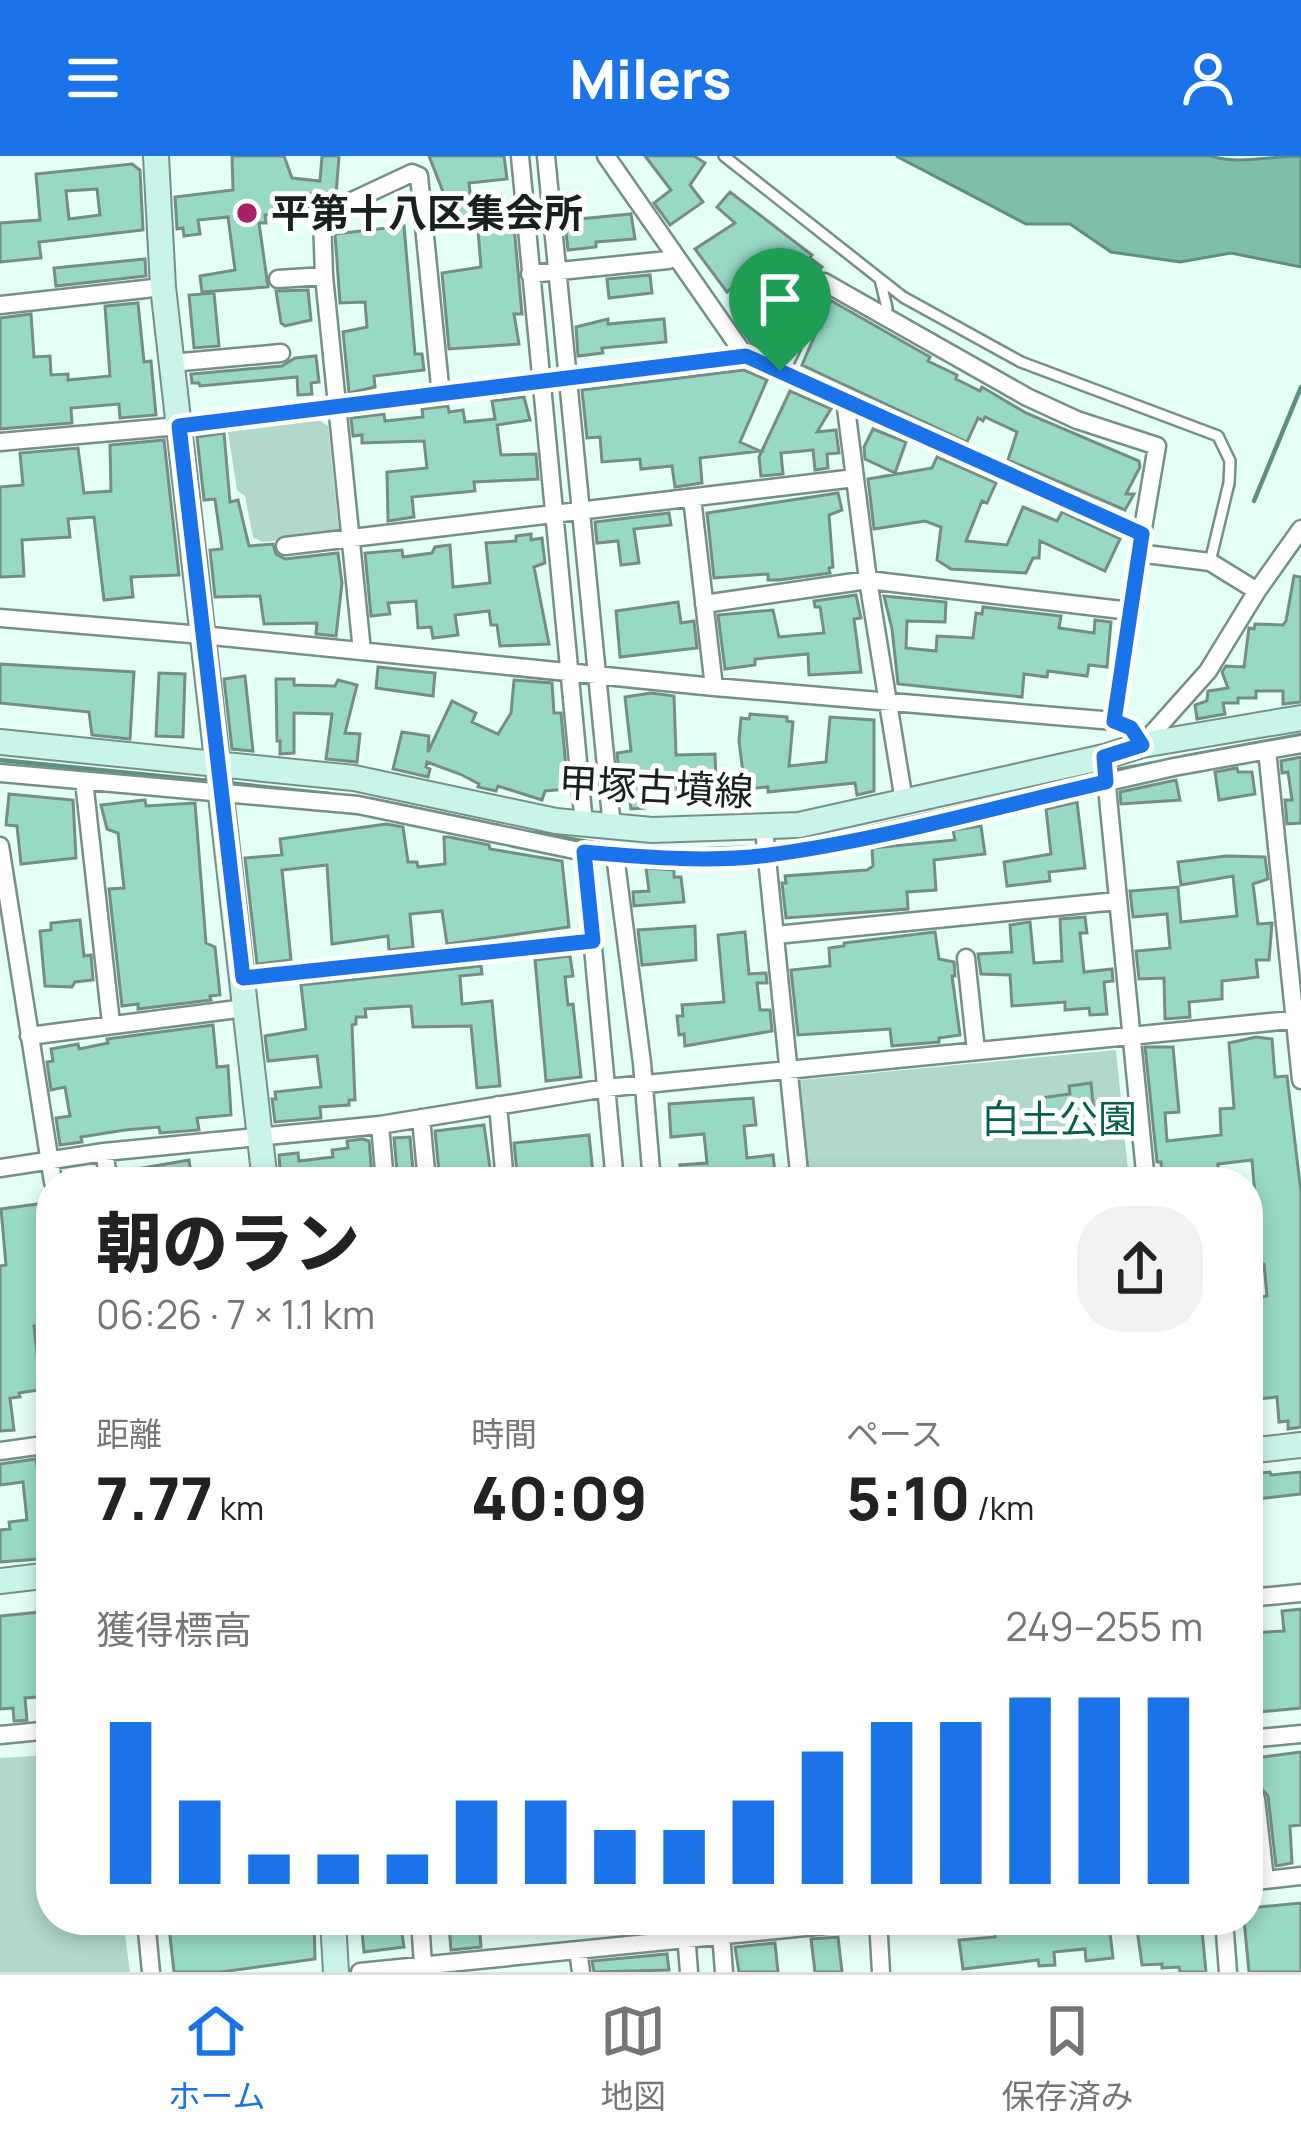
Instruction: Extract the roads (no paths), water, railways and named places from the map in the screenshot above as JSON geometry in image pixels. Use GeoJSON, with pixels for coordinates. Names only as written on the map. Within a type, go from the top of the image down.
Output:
{"type":"FeatureCollection","features":[{"type":"Feature","properties":{"kind":"main road"},"geometry":{"type":"LineString","coordinates":[[156,156],[171,363],[264,1167]]}},
{"type":"Feature","properties":{"kind":"main road","name":"甲塚古墳線"},"geometry":{"type":"LineString","coordinates":[[0,742],[70,768],[222,780],[335,776],[584,824],[765,843],[845,830],[904,801],[1105,770],[1142,745],[1301,718]]}},
{"type":"Feature","properties":{"kind":"main road"},"geometry":{"type":"LineString","coordinates":[[1263,1449],[1301,1445]]}},
{"type":"Feature","properties":{"kind":"main road"},"geometry":{"type":"LineString","coordinates":[[0,1580],[36,1576]]}},
{"type":"Feature","properties":{"kind":"main road"},"geometry":{"type":"LineString","coordinates":[[334,1935],[337,1972]]}},
{"type":"Feature","properties":{"kind":"street"},"geometry":{"type":"LineString","coordinates":[[520,156],[584,824]]}},
{"type":"Feature","properties":{"kind":"street"},"geometry":{"type":"LineString","coordinates":[[546,156],[612,827]]}},
{"type":"Feature","properties":{"kind":"street"},"geometry":{"type":"LineString","coordinates":[[606,156],[746,356],[1140,543],[1210,562],[1257,591]]}},
{"type":"Feature","properties":{"kind":"street"},"geometry":{"type":"LineString","coordinates":[[362,651],[322,215],[412,173],[419,176],[441,396]]}},
{"type":"Feature","properties":{"kind":"street"},"geometry":{"type":"LineString","coordinates":[[530,274],[675,256]]}},
{"type":"Feature","properties":{"kind":"street"},"geometry":{"type":"LineString","coordinates":[[278,279],[324,276]]}},
{"type":"Feature","properties":{"kind":"street"},"geometry":{"type":"LineString","coordinates":[[780,371],[824,282],[1044,405],[1157,446],[1114,721]]}},
{"type":"Feature","properties":{"kind":"street"},"geometry":{"type":"LineString","coordinates":[[0,304],[163,287]]}},
{"type":"Feature","properties":{"kind":"street"},"geometry":{"type":"LineString","coordinates":[[171,363],[281,353]]}},
{"type":"Feature","properties":{"kind":"street"},"geometry":{"type":"LineString","coordinates":[[0,442],[337,408],[746,356]]}},
{"type":"Feature","properties":{"kind":"street"},"geometry":{"type":"LineString","coordinates":[[845,400],[904,801]]}},
{"type":"Feature","properties":{"kind":"street"},"geometry":{"type":"LineString","coordinates":[[285,546],[855,478]]}},
{"type":"Feature","properties":{"kind":"street"},"geometry":{"type":"LineString","coordinates":[[692,498],[714,687]]}},
{"type":"Feature","properties":{"kind":"street"},"geometry":{"type":"LineString","coordinates":[[0,618],[1114,721],[1131,728],[1142,745],[1208,671],[1301,529]]}},
{"type":"Feature","properties":{"kind":"street"},"geometry":{"type":"LineString","coordinates":[[704,604],[868,580],[1130,611]]}},
{"type":"Feature","properties":{"kind":"street"},"geometry":{"type":"LineString","coordinates":[[845,830],[1105,770],[1301,744]]}},
{"type":"Feature","properties":{"kind":"street"},"geometry":{"type":"LineString","coordinates":[[1267,750],[1301,1080]]}},
{"type":"Feature","properties":{"kind":"street"},"geometry":{"type":"LineString","coordinates":[[70,768],[111,1023]]}},
{"type":"Feature","properties":{"kind":"street"},"geometry":{"type":"LineString","coordinates":[[0,772],[70,768],[222,780],[615,855],[765,843],[798,1167]]}},
{"type":"Feature","properties":{"kind":"street"},"geometry":{"type":"LineString","coordinates":[[1105,770],[1144,1167]]}},
{"type":"Feature","properties":{"kind":"street"},"geometry":{"type":"LineString","coordinates":[[334,803],[335,776]]}},
{"type":"Feature","properties":{"kind":"street"},"geometry":{"type":"LineString","coordinates":[[401,814],[402,786]]}},
{"type":"Feature","properties":{"kind":"street"},"geometry":{"type":"LineString","coordinates":[[488,833],[494,806]]}},
{"type":"Feature","properties":{"kind":"street"},"geometry":{"type":"LineString","coordinates":[[0,846],[51,1167]]}},
{"type":"Feature","properties":{"kind":"street"},"geometry":{"type":"LineString","coordinates":[[584,852],[614,1167]]}},
{"type":"Feature","properties":{"kind":"street"},"geometry":{"type":"LineString","coordinates":[[615,855],[651,1167]]}},
{"type":"Feature","properties":{"kind":"street"},"geometry":{"type":"LineString","coordinates":[[776,935],[1118,901]]}},
{"type":"Feature","properties":{"kind":"street"},"geometry":{"type":"LineString","coordinates":[[243,978],[593,941]]}},
{"type":"Feature","properties":{"kind":"street"},"geometry":{"type":"LineString","coordinates":[[966,958],[976,1051]]}},
{"type":"Feature","properties":{"kind":"street"},"geometry":{"type":"LineString","coordinates":[[29,1036],[245,1008]]}},
{"type":"Feature","properties":{"kind":"street"},"geometry":{"type":"LineString","coordinates":[[0,1168],[104,1152],[380,1125],[606,1088],[1298,1019]]}},
{"type":"Feature","properties":{"kind":"street"},"geometry":{"type":"LineString","coordinates":[[498,1105],[504,1167]]}},
{"type":"Feature","properties":{"kind":"street"},"geometry":{"type":"LineString","coordinates":[[422,1118],[426,1167]]}},
{"type":"Feature","properties":{"kind":"street"},"geometry":{"type":"LineString","coordinates":[[380,1125],[384,1167]]}},
{"type":"Feature","properties":{"kind":"street"},"geometry":{"type":"LineString","coordinates":[[104,1152],[106,1167]]}},
{"type":"Feature","properties":{"kind":"street"},"geometry":{"type":"LineString","coordinates":[[0,1451],[36,1446]]}},
{"type":"Feature","properties":{"kind":"street"},"geometry":{"type":"LineString","coordinates":[[1263,1597],[1301,1593]]}},
{"type":"Feature","properties":{"kind":"street"},"geometry":{"type":"LineString","coordinates":[[0,1735],[36,1731]]}},
{"type":"Feature","properties":{"kind":"street"},"geometry":{"type":"LineString","coordinates":[[1263,1738],[1301,1734]]}},
{"type":"Feature","properties":{"kind":"street"},"geometry":{"type":"LineString","coordinates":[[1263,1880],[1301,1876]]}},
{"type":"Feature","properties":{"kind":"street"},"geometry":{"type":"LineString","coordinates":[[147,1935],[151,1972]]}},
{"type":"Feature","properties":{"kind":"street"},"geometry":{"type":"LineString","coordinates":[[421,1935],[424,1966]]}},
{"type":"Feature","properties":{"kind":"street"},"geometry":{"type":"LineString","coordinates":[[686,1935],[689,1972]]}},
{"type":"Feature","properties":{"kind":"street"},"geometry":{"type":"LineString","coordinates":[[361,1972],[701,1935]]}},
{"type":"Feature","properties":{"kind":"street"},"geometry":{"type":"LineString","coordinates":[[721,1935],[724,1972]]}},
{"type":"Feature","properties":{"kind":"street"},"geometry":{"type":"LineString","coordinates":[[878,1935],[881,1972]]}},
{"type":"Feature","properties":{"kind":"street"},"geometry":{"type":"LineString","coordinates":[[1224,1935],[1228,1972]]}},
{"type":"Feature","properties":{"kind":"street"},"geometry":{"type":"LineString","coordinates":[[578,1950],[580,1972]]}},
{"type":"Feature","properties":{"kind":"lane"},"geometry":{"type":"LineString","coordinates":[[724,156],[903,297],[1021,362],[1218,436],[1230,461],[1229,483],[1210,562]]}},
{"type":"Feature","properties":{"kind":"lane"},"geometry":{"type":"LineString","coordinates":[[880,279],[887,308],[884,316]]}},
{"type":"Feature","properties":{"kind":"waterway"},"geometry":{"type":"LineString","coordinates":[[1254,501],[1301,387]]}},
{"type":"Feature","properties":{"kind":"waterway"},"geometry":{"type":"LineString","coordinates":[[1183,757],[1301,735]]}},
{"type":"Feature","properties":{"kind":"waterway"},"geometry":{"type":"LineString","coordinates":[[0,760],[209,781]]}},
{"type":"Feature","properties":{"kind":"waterway"},"geometry":{"type":"LineString","coordinates":[[1112,771],[1154,763]]}},
{"type":"Feature","properties":{"kind":"waterway"},"geometry":{"type":"LineString","coordinates":[[955,808],[1101,774]]}},
{"type":"Feature","properties":{"kind":"waterway"},"geometry":{"type":"LineString","coordinates":[[227,783],[329,794]]}},
{"type":"Feature","properties":{"kind":"waterway"},"geometry":{"type":"LineString","coordinates":[[370,799],[499,826]]}},
{"type":"Feature","properties":{"kind":"waterway"},"geometry":{"type":"LineString","coordinates":[[534,833],[612,846]]}},
{"type":"Feature","properties":{"kind":"place","name":"平第十八区集会所"},"geometry":{"type":"Point","coordinates":[247,213]}},
{"type":"Feature","properties":{"kind":"park label","name":"白土公園"},"geometry":{"type":"Point","coordinates":[1059,1119]}}]}
